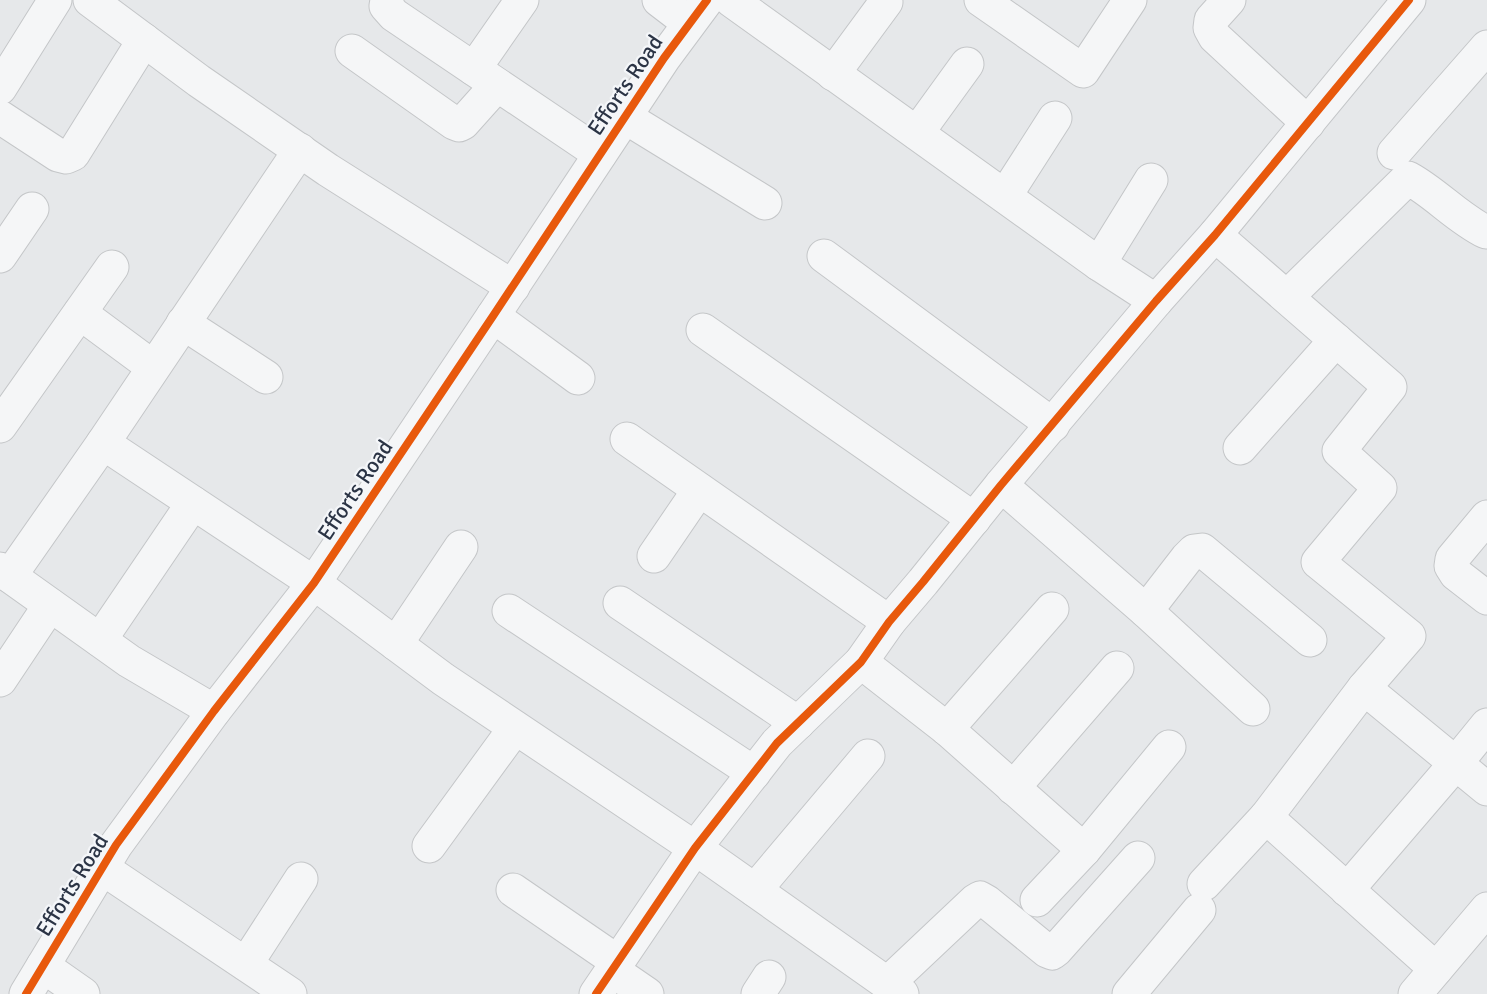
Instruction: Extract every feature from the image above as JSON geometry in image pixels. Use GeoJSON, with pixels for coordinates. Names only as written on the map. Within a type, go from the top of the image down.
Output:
{"type":"FeatureCollection","features":[{"type":"Feature","properties":{"kind":"street"},"geometry":{"type":"LineString","coordinates":[[0,88],[55,0]]}},
{"type":"Feature","properties":{"kind":"street"},"geometry":{"type":"LineString","coordinates":[[90,0],[199,81],[300,150],[513,287]]}},
{"type":"Feature","properties":{"kind":"street"},"geometry":{"type":"LineString","coordinates":[[387,0],[386,6],[394,15],[600,154]]}},
{"type":"Feature","properties":{"kind":"street"},"geometry":{"type":"LineString","coordinates":[[352,51],[459,125],[463,123],[522,0]]}},
{"type":"Feature","properties":{"kind":"street"},"geometry":{"type":"LineString","coordinates":[[659,0],[698,11]]}},
{"type":"Feature","properties":{"kind":"street"},"geometry":{"type":"LineString","coordinates":[[731,0],[1099,264],[1156,301]]}},
{"type":"Feature","properties":{"kind":"street"},"geometry":{"type":"LineString","coordinates":[[981,0],[1083,71],[1130,0]]}},
{"type":"Feature","properties":{"kind":"street"},"geometry":{"type":"LineString","coordinates":[[1228,0],[1211,20],[1210,28],[1215,37],[1308,123]]}},
{"type":"Feature","properties":{"kind":"street"},"geometry":{"type":"LineString","coordinates":[[609,975],[695,848],[777,743],[861,662],[889,622],[1001,485],[1156,301],[1215,235],[1409,0]]}},
{"type":"Feature","properties":{"kind":"street"},"geometry":{"type":"LineString","coordinates":[[833,74],[886,2]]}},
{"type":"Feature","properties":{"kind":"street","name":"Efforts Road"},"geometry":{"type":"LineString","coordinates":[[26,994],[116,845],[214,711],[314,583],[513,287],[663,58],[698,11]]}},
{"type":"Feature","properties":{"kind":"street"},"geometry":{"type":"LineString","coordinates":[[0,117],[58,155],[66,157],[73,154],[144,40]]}},
{"type":"Feature","properties":{"kind":"street"},"geometry":{"type":"LineString","coordinates":[[1394,153],[1487,47]]}},
{"type":"Feature","properties":{"kind":"street"},"geometry":{"type":"LineString","coordinates":[[917,134],[967,63]]}},
{"type":"Feature","properties":{"kind":"street"},"geometry":{"type":"LineString","coordinates":[[625,117],[765,203]]}},
{"type":"Feature","properties":{"kind":"street"},"geometry":{"type":"LineString","coordinates":[[1005,196],[1054,118]]}},
{"type":"Feature","properties":{"kind":"street"},"geometry":{"type":"LineString","coordinates":[[214,711],[129,661],[5,572],[103,443],[300,150]]}},
{"type":"Feature","properties":{"kind":"street"},"geometry":{"type":"LineString","coordinates":[[1287,297],[1408,178],[1473,226],[1487,231]]}},
{"type":"Feature","properties":{"kind":"street"},"geometry":{"type":"LineString","coordinates":[[1099,264],[1151,180]]}},
{"type":"Feature","properties":{"kind":"street"},"geometry":{"type":"LineString","coordinates":[[0,256],[32,209]]}},
{"type":"Feature","properties":{"kind":"street"},"geometry":{"type":"LineString","coordinates":[[1129,994],[1364,688],[1409,636],[1318,562],[1380,488],[1339,451],[1390,387],[1215,235]]}},
{"type":"Feature","properties":{"kind":"street"},"geometry":{"type":"LineString","coordinates":[[824,256],[1053,425]]}},
{"type":"Feature","properties":{"kind":"street"},"geometry":{"type":"LineString","coordinates":[[0,426],[112,267]]}},
{"type":"Feature","properties":{"kind":"street"},"geometry":{"type":"LineString","coordinates":[[80,313],[153,368]]}},
{"type":"Feature","properties":{"kind":"street"},"geometry":{"type":"LineString","coordinates":[[493,316],[578,378]]}},
{"type":"Feature","properties":{"kind":"street"},"geometry":{"type":"LineString","coordinates":[[183,323],[266,377]]}},
{"type":"Feature","properties":{"kind":"street"},"geometry":{"type":"LineString","coordinates":[[703,330],[974,519]]}},
{"type":"Feature","properties":{"kind":"street"},"geometry":{"type":"LineString","coordinates":[[1240,448],[1335,340]]}},
{"type":"Feature","properties":{"kind":"street"},"geometry":{"type":"LineString","coordinates":[[627,439],[889,622]]}},
{"type":"Feature","properties":{"kind":"street"},"geometry":{"type":"LineString","coordinates":[[103,443],[314,583],[443,680],[695,848],[894,989],[975,900],[980,898],[1052,953],[1138,858]]}},
{"type":"Feature","properties":{"kind":"street"},"geometry":{"type":"LineString","coordinates":[[1001,485],[1146,611],[1253,709]]}},
{"type":"Feature","properties":{"kind":"street"},"geometry":{"type":"LineString","coordinates":[[654,556],[699,490]]}},
{"type":"Feature","properties":{"kind":"street"},"geometry":{"type":"LineString","coordinates":[[100,640],[193,503]]}},
{"type":"Feature","properties":{"kind":"street"},"geometry":{"type":"LineString","coordinates":[[1487,517],[1452,559],[1451,566],[1456,574],[1487,598]]}},
{"type":"Feature","properties":{"kind":"street"},"geometry":{"type":"LineString","coordinates":[[396,644],[461,547]]}},
{"type":"Feature","properties":{"kind":"street"},"geometry":{"type":"LineString","coordinates":[[1146,611],[1187,558],[1194,551],[1202,550],[1310,640]]}},
{"type":"Feature","properties":{"kind":"street"},"geometry":{"type":"LineString","coordinates":[[620,603],[798,723]]}},
{"type":"Feature","properties":{"kind":"street"},"geometry":{"type":"LineString","coordinates":[[0,680],[50,605]]}},
{"type":"Feature","properties":{"kind":"street"},"geometry":{"type":"LineString","coordinates":[[947,729],[1052,609]]}},
{"type":"Feature","properties":{"kind":"street"},"geometry":{"type":"LineString","coordinates":[[509,611],[754,773]]}},
{"type":"Feature","properties":{"kind":"street"},"geometry":{"type":"LineString","coordinates":[[861,662],[947,729],[1084,850]]}},
{"type":"Feature","properties":{"kind":"street"},"geometry":{"type":"LineString","coordinates":[[1013,788],[1117,668]]}},
{"type":"Feature","properties":{"kind":"street"},"geometry":{"type":"LineString","coordinates":[[1364,688],[1487,789]]}},
{"type":"Feature","properties":{"kind":"street"},"geometry":{"type":"LineString","coordinates":[[1347,890],[1487,725]]}},
{"type":"Feature","properties":{"kind":"street"},"geometry":{"type":"LineString","coordinates":[[429,846],[515,728]]}},
{"type":"Feature","properties":{"kind":"street"},"geometry":{"type":"LineString","coordinates":[[1037,900],[1084,850],[1169,747]]}},
{"type":"Feature","properties":{"kind":"street"},"geometry":{"type":"LineString","coordinates":[[755,891],[868,756]]}},
{"type":"Feature","properties":{"kind":"street"},"geometry":{"type":"LineString","coordinates":[[1266,816],[1436,969]]}},
{"type":"Feature","properties":{"kind":"street"},"geometry":{"type":"LineString","coordinates":[[102,868],[290,994]]}},
{"type":"Feature","properties":{"kind":"street"},"geometry":{"type":"LineString","coordinates":[[246,964],[301,879]]}},
{"type":"Feature","properties":{"kind":"street"},"geometry":{"type":"LineString","coordinates":[[513,890],[609,975],[646,994]]}},
{"type":"Feature","properties":{"kind":"street"},"geometry":{"type":"LineString","coordinates":[[1415,994],[1486,913]]}},
{"type":"Feature","properties":{"kind":"street"},"geometry":{"type":"LineString","coordinates":[[43,966],[83,994]]}},
{"type":"Feature","properties":{"kind":"cycle path"},"geometry":{"type":"LineString","coordinates":[[26,994],[116,845],[214,711],[314,583],[664,58],[707,0]]}},
{"type":"Feature","properties":{"kind":"cycle path"},"geometry":{"type":"LineString","coordinates":[[596,994],[695,848],[777,743],[861,662],[889,622],[1001,485],[1156,301],[1215,235],[1409,0]]}}]}
